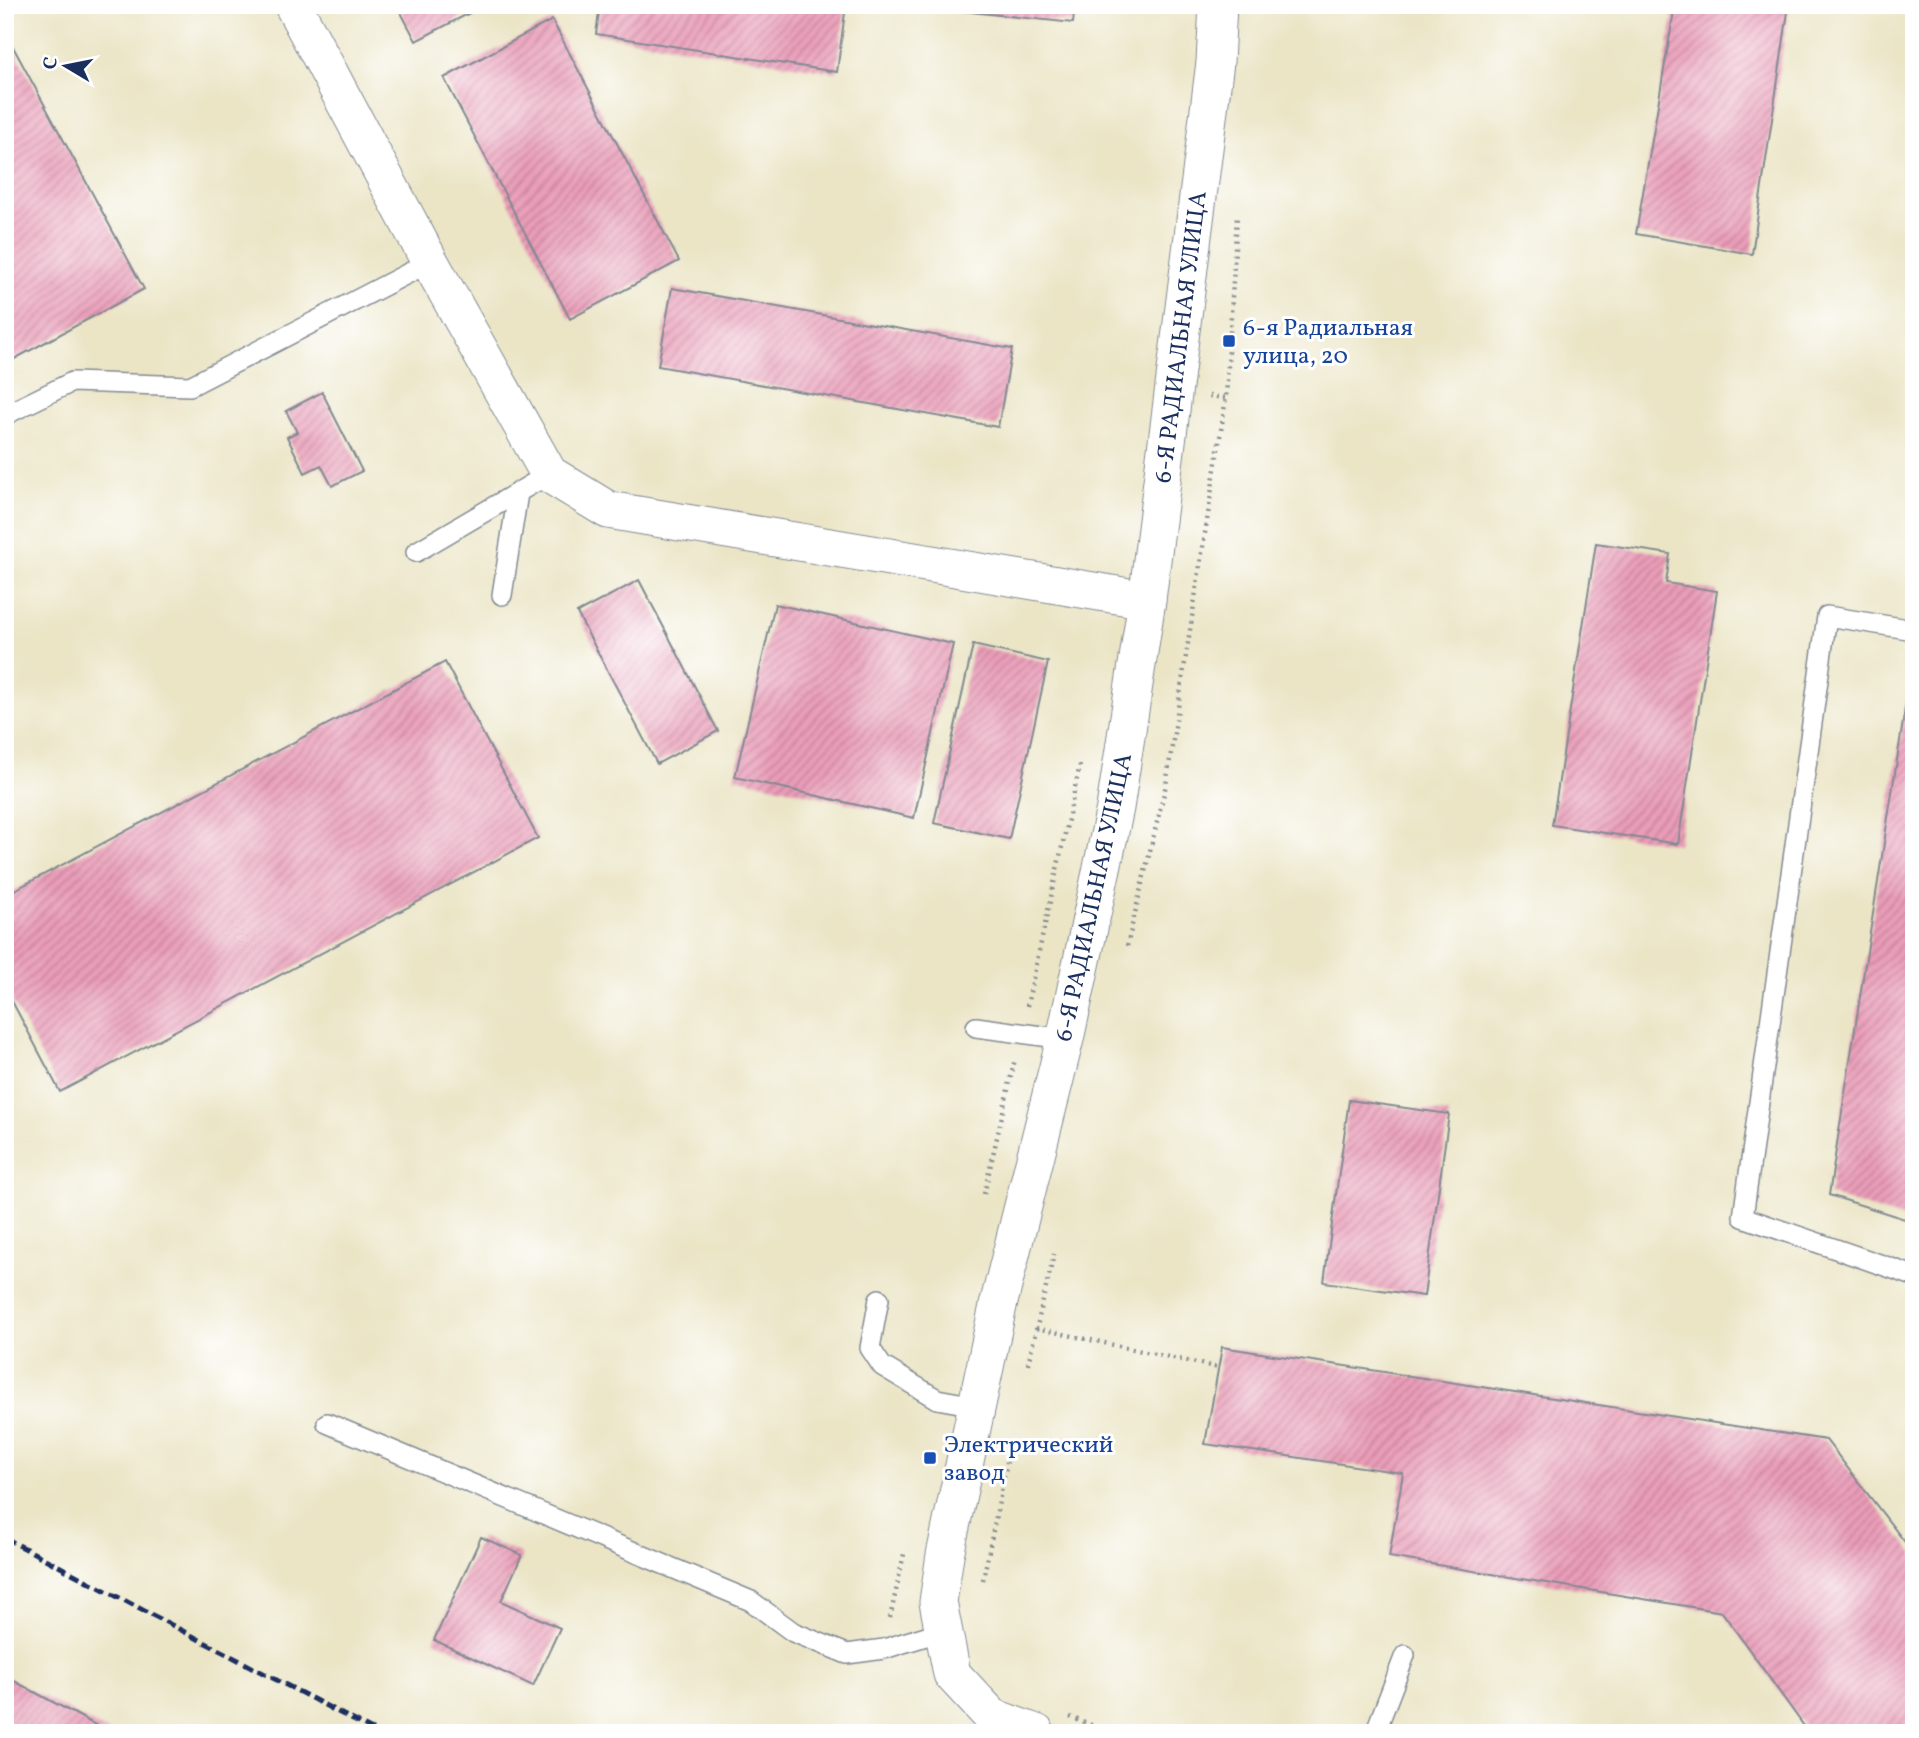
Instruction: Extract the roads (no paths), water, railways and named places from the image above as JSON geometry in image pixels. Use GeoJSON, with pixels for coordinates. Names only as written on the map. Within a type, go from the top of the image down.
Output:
{"type":"FeatureCollection","features":[{"type":"Feature","properties":{"kind":"street"},"geometry":{"type":"LineString","coordinates":[[293,5],[430,262],[549,474],[608,510],[1147,600]]}},
{"type":"Feature","properties":{"kind":"street","name":"6-Я РАДИАЛЬНАЯ УЛИЦА"},"geometry":{"type":"LineString","coordinates":[[1036,1733],[992,1717],[952,1674],[938,1602],[1001,1293],[1065,1039],[1115,808],[1147,600],[1215,62],[1218,5]]}},
{"type":"Feature","properties":{"kind":"lane"},"geometry":{"type":"LineString","coordinates":[[5,415],[72,382],[190,386],[430,262]]}},
{"type":"Feature","properties":{"kind":"lane"},"geometry":{"type":"LineString","coordinates":[[416,552],[549,474]]}},
{"type":"Feature","properties":{"kind":"lane"},"geometry":{"type":"LineString","coordinates":[[502,595],[518,493]]}},
{"type":"Feature","properties":{"kind":"lane"},"geometry":{"type":"LineString","coordinates":[[1914,631],[1827,616],[1743,1217],[1914,1276]]}},
{"type":"Feature","properties":{"kind":"lane"},"geometry":{"type":"LineString","coordinates":[[976,1027],[1065,1039]]}},
{"type":"Feature","properties":{"kind":"lane"},"geometry":{"type":"LineString","coordinates":[[879,1299],[870,1348],[882,1366],[937,1399],[976,1406]]}},
{"type":"Feature","properties":{"kind":"lane"},"geometry":{"type":"LineString","coordinates":[[327,1423],[751,1601],[793,1632],[847,1654],[884,1649],[942,1631]]}},
{"type":"Feature","properties":{"kind":"lane"},"geometry":{"type":"LineString","coordinates":[[1375,1733],[1405,1655]]}},
{"type":"Feature","properties":{"kind":"railway"},"geometry":{"type":"LineString","coordinates":[[5,1538],[378,1733]]}},
{"type":"Feature","properties":{"kind":"place","name":"6-я Радиальная улица, 20"},"geometry":{"type":"Point","coordinates":[1229,341]}},
{"type":"Feature","properties":{"kind":"place","name":"Электрический завод"},"geometry":{"type":"Point","coordinates":[930,1458]}}]}
